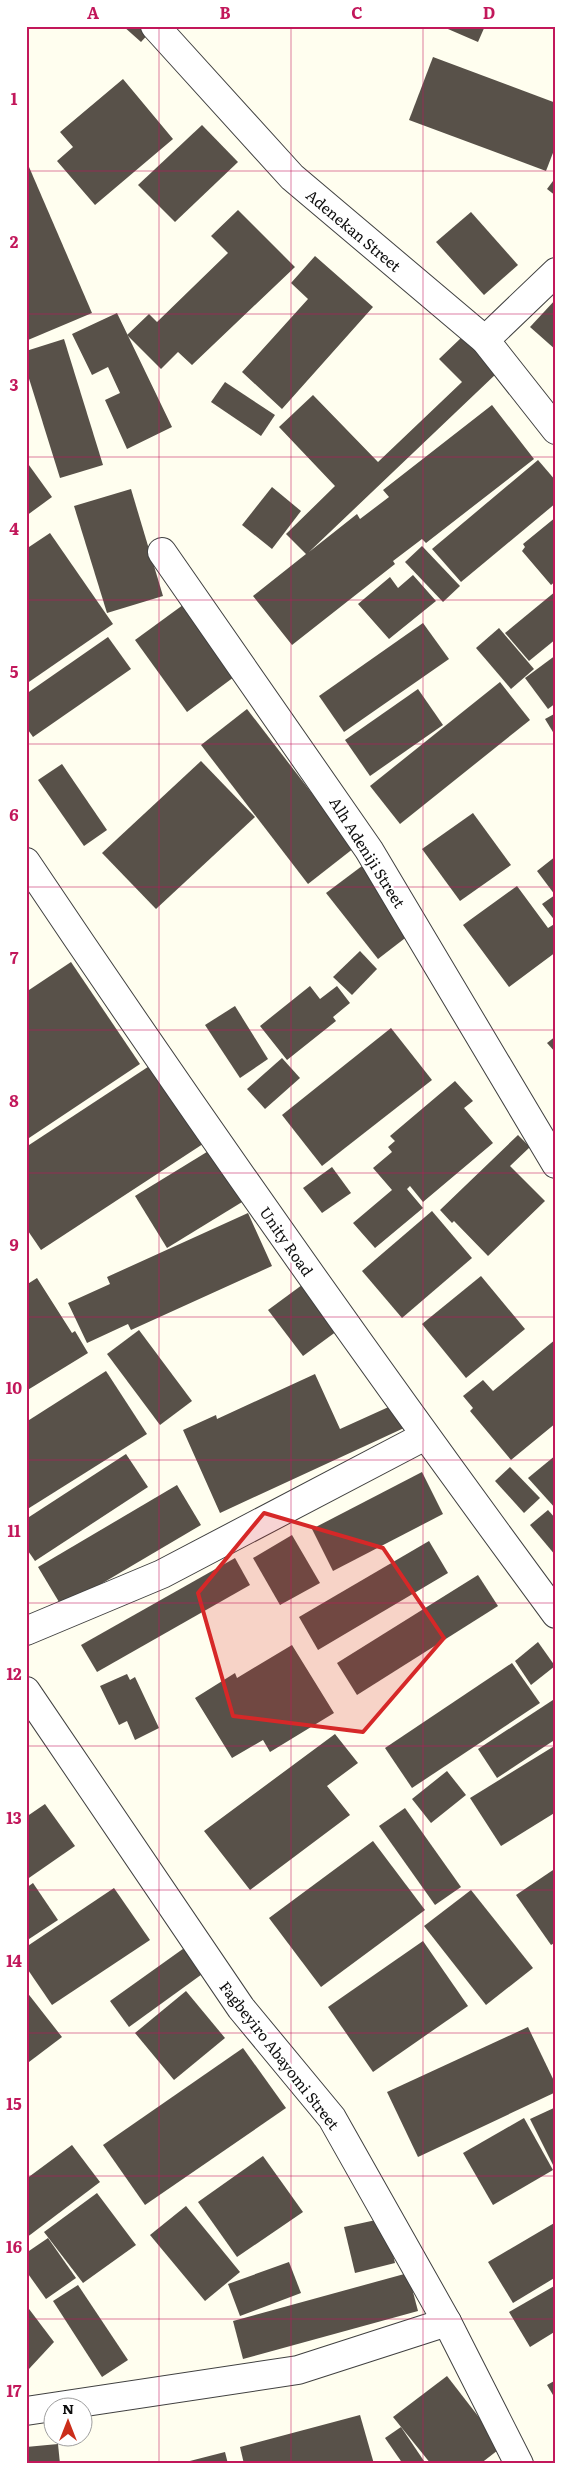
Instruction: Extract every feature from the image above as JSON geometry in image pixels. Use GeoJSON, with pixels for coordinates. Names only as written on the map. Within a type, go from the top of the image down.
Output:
{"type":"FeatureCollection","features":[{"type":"Feature","properties":{"kind":"street","name":"Adenekan Street"},"geometry":{"type":"LineString","coordinates":[[156,26],[292,177],[485,340],[556,430]]}},
{"type":"Feature","properties":{"kind":"street"},"geometry":{"type":"LineString","coordinates":[[485,340],[556,272]]}},
{"type":"Feature","properties":{"kind":"street","name":"Alh Adeniji Street"},"geometry":{"type":"LineString","coordinates":[[162,552],[369,850],[556,1164]]}},
{"type":"Feature","properties":{"kind":"street","name":"Unity Road"},"geometry":{"type":"LineString","coordinates":[[26,862],[134,1022],[425,1436],[556,1614]]}},
{"type":"Feature","properties":{"kind":"street"},"geometry":{"type":"LineString","coordinates":[[26,1631],[162,1574],[425,1436]]}},
{"type":"Feature","properties":{"kind":"street","name":"Fagbeyiro Abayomi Street"},"geometry":{"type":"LineString","coordinates":[[26,1691],[241,2008],[332,2118],[447,2322],[519,2464]]}},
{"type":"Feature","properties":{"kind":"street"},"geometry":{"type":"LineString","coordinates":[[26,2411],[298,2370],[447,2322]]}},
{"type":"Feature","properties":{"kind":"highlighted area"},"geometry":{"type":"Polygon","coordinates":[[[264,1513],[383,1548],[444,1638],[363,1732],[233,1716],[198,1593],[264,1513]]]}},
{"type":"Feature","properties":{"kind":"building"},"geometry":{"type":"Polygon","coordinates":[[[123,26],[147,26],[152,30],[141,42],[123,26]]]}},
{"type":"Feature","properties":{"kind":"building"},"geometry":{"type":"Polygon","coordinates":[[[441,26],[485,26],[478,42],[441,26]]]}},
{"type":"Feature","properties":{"kind":"building"},"geometry":{"type":"Polygon","coordinates":[[[433,57],[556,103],[556,145],[546,171],[409,120],[433,57]]]}},
{"type":"Feature","properties":{"kind":"building"},"geometry":{"type":"Polygon","coordinates":[[[123,79],[173,139],[95,205],[57,161],[73,147],[60,132],[123,79]]]}},
{"type":"Feature","properties":{"kind":"building"},"geometry":{"type":"Polygon","coordinates":[[[202,125],[238,162],[175,222],[138,185],[202,125]]]}},
{"type":"Feature","properties":{"kind":"building"},"geometry":{"type":"Polygon","coordinates":[[[26,160],[92,313],[28,340],[26,336],[26,160]]]}},
{"type":"Feature","properties":{"kind":"building"},"geometry":{"type":"Polygon","coordinates":[[[556,177],[556,196],[547,189],[556,177]]]}},
{"type":"Feature","properties":{"kind":"building"},"geometry":{"type":"Polygon","coordinates":[[[238,210],[295,267],[192,365],[178,352],[161,369],[127,335],[149,314],[157,322],[228,253],[211,236],[238,210]]]}},
{"type":"Feature","properties":{"kind":"building"},"geometry":{"type":"Polygon","coordinates":[[[471,212],[518,265],[484,295],[436,242],[471,212]]]}},
{"type":"Feature","properties":{"kind":"building"},"geometry":{"type":"Polygon","coordinates":[[[315,256],[373,307],[282,409],[242,372],[308,299],[291,283],[315,256]]]}},
{"type":"Feature","properties":{"kind":"building"},"geometry":{"type":"Polygon","coordinates":[[[556,299],[556,350],[530,327],[556,299]]]}},
{"type":"Feature","properties":{"kind":"building"},"geometry":{"type":"Polygon","coordinates":[[[117,313],[172,427],[127,449],[105,400],[120,393],[108,367],[92,375],[72,334],[117,313]]]}},
{"type":"Feature","properties":{"kind":"building"},"geometry":{"type":"Polygon","coordinates":[[[462,337],[497,373],[309,552],[357,514],[360,519],[389,497],[383,490],[492,405],[534,459],[426,543],[422,539],[393,561],[395,564],[292,645],[253,596],[306,554],[286,534],[335,486],[279,427],[313,395],[378,462],[462,382],[439,359],[462,337]]]}},
{"type":"Feature","properties":{"kind":"building"},"geometry":{"type":"Polygon","coordinates":[[[64,339],[103,465],[60,478],[26,369],[26,351],[64,339]]]}},
{"type":"Feature","properties":{"kind":"building"},"geometry":{"type":"Polygon","coordinates":[[[225,382],[275,415],[261,436],[211,402],[225,382]]]}},
{"type":"Feature","properties":{"kind":"building"},"geometry":{"type":"Polygon","coordinates":[[[538,460],[556,481],[556,503],[461,582],[432,549],[538,460]]]}},
{"type":"Feature","properties":{"kind":"building"},"geometry":{"type":"Polygon","coordinates":[[[26,461],[52,497],[26,516],[26,461]]]}},
{"type":"Feature","properties":{"kind":"building"},"geometry":{"type":"Polygon","coordinates":[[[272,487],[301,511],[272,549],[242,525],[272,487]]]}},
{"type":"Feature","properties":{"kind":"building"},"geometry":{"type":"Polygon","coordinates":[[[131,489],[163,596],[107,613],[74,506],[131,489]]]}},
{"type":"Feature","properties":{"kind":"building"},"geometry":{"type":"Polygon","coordinates":[[[556,517],[556,581],[551,585],[522,551],[525,547],[523,544],[556,517]]]}},
{"type":"Feature","properties":{"kind":"building"},"geometry":{"type":"Polygon","coordinates":[[[50,533],[113,624],[26,684],[26,549],[50,533]]]}},
{"type":"Feature","properties":{"kind":"building"},"geometry":{"type":"Polygon","coordinates":[[[422,546],[460,586],[443,602],[405,562],[422,546]]]}},
{"type":"Feature","properties":{"kind":"building"},"geometry":{"type":"Polygon","coordinates":[[[413,575],[436,601],[389,639],[358,604],[390,577],[398,588],[413,575]]]}},
{"type":"Feature","properties":{"kind":"building"},"geometry":{"type":"Polygon","coordinates":[[[556,591],[556,639],[529,661],[505,633],[556,591]]]}},
{"type":"Feature","properties":{"kind":"building"},"geometry":{"type":"Polygon","coordinates":[[[187,602],[238,674],[187,712],[135,640],[187,602]]]}},
{"type":"Feature","properties":{"kind":"building"},"geometry":{"type":"Polygon","coordinates":[[[423,623],[449,659],[344,732],[319,696],[423,623]]]}},
{"type":"Feature","properties":{"kind":"building"},"geometry":{"type":"Polygon","coordinates":[[[499,628],[534,669],[511,689],[476,648],[499,628]]]}},
{"type":"Feature","properties":{"kind":"building"},"geometry":{"type":"Polygon","coordinates":[[[108,637],[131,669],[33,737],[26,727],[26,694],[108,637]]]}},
{"type":"Feature","properties":{"kind":"building"},"geometry":{"type":"Polygon","coordinates":[[[556,655],[556,703],[548,709],[525,678],[556,655]]]}},
{"type":"Feature","properties":{"kind":"building"},"geometry":{"type":"Polygon","coordinates":[[[500,682],[530,720],[400,824],[370,786],[500,682]]]}},
{"type":"Feature","properties":{"kind":"building"},"geometry":{"type":"Polygon","coordinates":[[[418,689],[443,725],[370,776],[345,740],[418,689]]]}},
{"type":"Feature","properties":{"kind":"building"},"geometry":{"type":"Polygon","coordinates":[[[247,709],[354,848],[308,884],[201,745],[247,709]]]}},
{"type":"Feature","properties":{"kind":"building"},"geometry":{"type":"Polygon","coordinates":[[[556,713],[556,737],[545,719],[556,713]]]}},
{"type":"Feature","properties":{"kind":"building"},"geometry":{"type":"Polygon","coordinates":[[[201,761],[255,817],[156,909],[102,853],[201,761]]]}},
{"type":"Feature","properties":{"kind":"building"},"geometry":{"type":"Polygon","coordinates":[[[62,764],[107,830],[84,846],[38,780],[62,764]]]}},
{"type":"Feature","properties":{"kind":"building"},"geometry":{"type":"Polygon","coordinates":[[[473,813],[511,865],[460,901],[422,849],[473,813]]]}},
{"type":"Feature","properties":{"kind":"building"},"geometry":{"type":"Polygon","coordinates":[[[556,856],[556,922],[542,904],[555,895],[537,871],[556,856]]]}},
{"type":"Feature","properties":{"kind":"building"},"geometry":{"type":"Polygon","coordinates":[[[362,866],[413,932],[378,959],[326,893],[362,866]]]}},
{"type":"Feature","properties":{"kind":"building"},"geometry":{"type":"Polygon","coordinates":[[[517,886],[548,928],[556,923],[556,952],[509,987],[463,925],[517,886]]]}},
{"type":"Feature","properties":{"kind":"building"},"geometry":{"type":"Polygon","coordinates":[[[360,951],[377,969],[352,995],[333,977],[360,951]]]}},
{"type":"Feature","properties":{"kind":"building"},"geometry":{"type":"Polygon","coordinates":[[[71,962],[140,1064],[26,1140],[26,992],[71,962]]]}},
{"type":"Feature","properties":{"kind":"building"},"geometry":{"type":"Polygon","coordinates":[[[310,986],[320,999],[337,986],[350,1003],[333,1017],[336,1021],[287,1060],[260,1026],[310,986]]]}},
{"type":"Feature","properties":{"kind":"building"},"geometry":{"type":"Polygon","coordinates":[[[235,1006],[268,1059],[240,1078],[205,1025],[235,1006]]]}},
{"type":"Feature","properties":{"kind":"building"},"geometry":{"type":"Polygon","coordinates":[[[391,1028],[432,1080],[322,1166],[282,1115],[391,1028]]]}},
{"type":"Feature","properties":{"kind":"building"},"geometry":{"type":"Polygon","coordinates":[[[556,1036],[556,1053],[547,1043],[556,1036]]]}},
{"type":"Feature","properties":{"kind":"building"},"geometry":{"type":"Polygon","coordinates":[[[282,1058],[300,1078],[265,1109],[247,1089],[282,1058]]]}},
{"type":"Feature","properties":{"kind":"building"},"geometry":{"type":"Polygon","coordinates":[[[157,1061],[209,1140],[41,1250],[26,1228],[26,1147],[157,1061]]]}},
{"type":"Feature","properties":{"kind":"building"},"geometry":{"type":"Polygon","coordinates":[[[455,1081],[473,1101],[464,1108],[493,1143],[423,1202],[410,1186],[407,1189],[423,1208],[375,1248],[353,1223],[392,1190],[373,1168],[392,1152],[388,1147],[395,1141],[390,1136],[455,1081]]]}},
{"type":"Feature","properties":{"kind":"building"},"geometry":{"type":"Polygon","coordinates":[[[518,1135],[530,1147],[510,1166],[545,1201],[488,1256],[454,1221],[452,1223],[440,1210],[518,1135]]]}},
{"type":"Feature","properties":{"kind":"building"},"geometry":{"type":"Polygon","coordinates":[[[215,1147],[247,1199],[167,1248],[135,1196],[215,1147]]]}},
{"type":"Feature","properties":{"kind":"building"},"geometry":{"type":"Polygon","coordinates":[[[332,1167],[351,1193],[322,1213],[303,1188],[332,1167]]]}},
{"type":"Feature","properties":{"kind":"building"},"geometry":{"type":"Polygon","coordinates":[[[432,1211],[472,1258],[402,1318],[362,1271],[432,1211]]]}},
{"type":"Feature","properties":{"kind":"building"},"geometry":{"type":"Polygon","coordinates":[[[248,1213],[272,1266],[131,1330],[128,1324],[87,1343],[68,1303],[110,1284],[107,1277],[248,1213]]]}},
{"type":"Feature","properties":{"kind":"building"},"geometry":{"type":"Polygon","coordinates":[[[481,1276],[525,1329],[466,1378],[422,1324],[481,1276]]]}},
{"type":"Feature","properties":{"kind":"building"},"geometry":{"type":"Polygon","coordinates":[[[37,1278],[72,1333],[75,1331],[88,1353],[26,1391],[26,1285],[37,1278]]]}},
{"type":"Feature","properties":{"kind":"building"},"geometry":{"type":"Polygon","coordinates":[[[302,1285],[337,1331],[303,1356],[268,1310],[302,1285]]]}},
{"type":"Feature","properties":{"kind":"building"},"geometry":{"type":"Polygon","coordinates":[[[139,1330],[192,1401],[160,1425],[107,1354],[139,1330]]]}},
{"type":"Feature","properties":{"kind":"building"},"geometry":{"type":"Polygon","coordinates":[[[556,1339],[556,1423],[511,1460],[470,1411],[473,1408],[463,1396],[483,1380],[493,1391],[556,1339]]]}},
{"type":"Feature","properties":{"kind":"building"},"geometry":{"type":"Polygon","coordinates":[[[106,1371],[147,1434],[26,1510],[26,1422],[106,1371]]]}},
{"type":"Feature","properties":{"kind":"building"},"geometry":{"type":"Polygon","coordinates":[[[315,1374],[340,1429],[393,1405],[404,1428],[220,1513],[183,1430],[216,1415],[217,1419],[315,1374]]]}},
{"type":"Feature","properties":{"kind":"building"},"geometry":{"type":"Polygon","coordinates":[[[126,1454],[148,1487],[35,1561],[26,1548],[26,1519],[126,1454]]]}},
{"type":"Feature","properties":{"kind":"building"},"geometry":{"type":"Polygon","coordinates":[[[556,1455],[556,1509],[528,1478],[556,1455]]]}},
{"type":"Feature","properties":{"kind":"building"},"geometry":{"type":"Polygon","coordinates":[[[510,1467],[540,1498],[524,1513],[495,1481],[510,1467]]]}},
{"type":"Feature","properties":{"kind":"building"},"geometry":{"type":"Polygon","coordinates":[[[422,1472],[443,1514],[333,1571],[312,1529],[422,1472]]]}},
{"type":"Feature","properties":{"kind":"building"},"geometry":{"type":"Polygon","coordinates":[[[177,1485],[201,1525],[62,1607],[38,1567],[177,1485]]]}},
{"type":"Feature","properties":{"kind":"building"},"geometry":{"type":"Polygon","coordinates":[[[548,1510],[556,1519],[556,1556],[530,1525],[548,1510]]]}},
{"type":"Feature","properties":{"kind":"building"},"geometry":{"type":"Polygon","coordinates":[[[292,1535],[320,1583],[280,1605],[253,1558],[292,1535]]]}},
{"type":"Feature","properties":{"kind":"building"},"geometry":{"type":"Polygon","coordinates":[[[429,1541],[448,1573],[318,1650],[299,1617],[429,1541]]]}},
{"type":"Feature","properties":{"kind":"building"},"geometry":{"type":"Polygon","coordinates":[[[235,1558],[250,1585],[97,1672],[81,1645],[235,1558]]]}},
{"type":"Feature","properties":{"kind":"building"},"geometry":{"type":"Polygon","coordinates":[[[478,1575],[498,1606],[357,1695],[337,1663],[478,1575]]]}},
{"type":"Feature","properties":{"kind":"building"},"geometry":{"type":"Polygon","coordinates":[[[538,1642],[555,1666],[531,1685],[515,1661],[538,1642]]]}},
{"type":"Feature","properties":{"kind":"building"},"geometry":{"type":"Polygon","coordinates":[[[292,1645],[334,1713],[270,1752],[263,1740],[232,1758],[195,1698],[235,1673],[237,1678],[292,1645]]]}},
{"type":"Feature","properties":{"kind":"building"},"geometry":{"type":"Polygon","coordinates":[[[512,1663],[540,1703],[412,1788],[385,1748],[512,1663]]]}},
{"type":"Feature","properties":{"kind":"building"},"geometry":{"type":"Polygon","coordinates":[[[127,1674],[130,1680],[135,1677],[159,1728],[135,1740],[127,1721],[119,1725],[100,1686],[127,1674]]]}},
{"type":"Feature","properties":{"kind":"building"},"geometry":{"type":"Polygon","coordinates":[[[556,1698],[556,1739],[497,1778],[478,1749],[556,1698]]]}},
{"type":"Feature","properties":{"kind":"building"},"geometry":{"type":"Polygon","coordinates":[[[335,1734],[358,1763],[327,1786],[350,1815],[250,1890],[204,1831],[335,1734]]]}},
{"type":"Feature","properties":{"kind":"building"},"geometry":{"type":"Polygon","coordinates":[[[556,1745],[556,1812],[501,1846],[470,1798],[556,1745]]]}},
{"type":"Feature","properties":{"kind":"building"},"geometry":{"type":"Polygon","coordinates":[[[447,1771],[466,1795],[431,1823],[412,1799],[447,1771]]]}},
{"type":"Feature","properties":{"kind":"building"},"geometry":{"type":"Polygon","coordinates":[[[45,1804],[75,1846],[26,1880],[26,1817],[45,1804]]]}},
{"type":"Feature","properties":{"kind":"building"},"geometry":{"type":"Polygon","coordinates":[[[405,1808],[461,1887],[435,1905],[379,1826],[405,1808]]]}},
{"type":"Feature","properties":{"kind":"building"},"geometry":{"type":"Polygon","coordinates":[[[373,1841],[425,1910],[321,1987],[269,1918],[373,1841]]]}},
{"type":"Feature","properties":{"kind":"building"},"geometry":{"type":"Polygon","coordinates":[[[556,1868],[556,1942],[551,1945],[516,1895],[556,1868]]]}},
{"type":"Feature","properties":{"kind":"building"},"geometry":{"type":"Polygon","coordinates":[[[33,1883],[58,1920],[26,1941],[26,1888],[33,1883]]]}},
{"type":"Feature","properties":{"kind":"building"},"geometry":{"type":"Polygon","coordinates":[[[114,1888],[150,1940],[52,2005],[26,1967],[26,1947],[114,1888]]]}},
{"type":"Feature","properties":{"kind":"building"},"geometry":{"type":"Polygon","coordinates":[[[471,1890],[533,1968],[486,2005],[424,1926],[471,1890]]]}},
{"type":"Feature","properties":{"kind":"building"},"geometry":{"type":"Polygon","coordinates":[[[423,1941],[468,2006],[373,2072],[328,2007],[423,1941]]]}},
{"type":"Feature","properties":{"kind":"building"},"geometry":{"type":"Polygon","coordinates":[[[187,1946],[205,1972],[129,2027],[110,2001],[187,1946]]]}},
{"type":"Feature","properties":{"kind":"building"},"geometry":{"type":"Polygon","coordinates":[[[26,1991],[62,2037],[29,2062],[26,2058],[26,1991]]]}},
{"type":"Feature","properties":{"kind":"building"},"geometry":{"type":"Polygon","coordinates":[[[186,1991],[225,2038],[174,2080],[135,2033],[186,1991]]]}},
{"type":"Feature","properties":{"kind":"building"},"geometry":{"type":"Polygon","coordinates":[[[528,2027],[556,2085],[556,2092],[418,2157],[387,2092],[528,2027]]]}},
{"type":"Feature","properties":{"kind":"building"},"geometry":{"type":"Polygon","coordinates":[[[243,2048],[286,2108],[145,2205],[103,2145],[243,2048]]]}},
{"type":"Feature","properties":{"kind":"building"},"geometry":{"type":"Polygon","coordinates":[[[556,2107],[556,2171],[530,2119],[556,2107]]]}},
{"type":"Feature","properties":{"kind":"building"},"geometry":{"type":"Polygon","coordinates":[[[524,2118],[553,2170],[493,2205],[463,2153],[524,2118]]]}},
{"type":"Feature","properties":{"kind":"building"},"geometry":{"type":"Polygon","coordinates":[[[72,2145],[100,2182],[26,2238],[26,2179],[72,2145]]]}},
{"type":"Feature","properties":{"kind":"building"},"geometry":{"type":"Polygon","coordinates":[[[263,2156],[303,2212],[237,2257],[198,2202],[263,2156]]]}},
{"type":"Feature","properties":{"kind":"building"},"geometry":{"type":"Polygon","coordinates":[[[97,2193],[136,2245],[83,2283],[44,2232],[97,2193]]]}},
{"type":"Feature","properties":{"kind":"building"},"geometry":{"type":"Polygon","coordinates":[[[186,2206],[240,2272],[205,2301],[150,2235],[186,2206]]]}},
{"type":"Feature","properties":{"kind":"building"},"geometry":{"type":"Polygon","coordinates":[[[385,2218],[395,2263],[355,2273],[344,2227],[385,2218]]]}},
{"type":"Feature","properties":{"kind":"building"},"geometry":{"type":"Polygon","coordinates":[[[556,2222],[556,2277],[513,2303],[488,2262],[556,2222]]]}},
{"type":"Feature","properties":{"kind":"building"},"geometry":{"type":"Polygon","coordinates":[[[48,2238],[76,2278],[46,2299],[26,2271],[26,2253],[48,2238]]]}},
{"type":"Feature","properties":{"kind":"building"},"geometry":{"type":"Polygon","coordinates":[[[289,2262],[301,2293],[240,2316],[228,2284],[289,2262]]]}},
{"type":"Feature","properties":{"kind":"building"},"geometry":{"type":"Polygon","coordinates":[[[408,2273],[418,2311],[243,2359],[233,2321],[408,2273]]]}},
{"type":"Feature","properties":{"kind":"building"},"geometry":{"type":"Polygon","coordinates":[[[78,2285],[128,2360],[102,2377],[53,2301],[78,2285]]]}},
{"type":"Feature","properties":{"kind":"building"},"geometry":{"type":"Polygon","coordinates":[[[556,2285],[556,2331],[530,2347],[509,2312],[556,2285]]]}},
{"type":"Feature","properties":{"kind":"building"},"geometry":{"type":"Polygon","coordinates":[[[26,2305],[54,2342],[28,2370],[26,2370],[26,2305]]]}},
{"type":"Feature","properties":{"kind":"building"},"geometry":{"type":"Polygon","coordinates":[[[447,2376],[502,2447],[480,2464],[431,2464],[393,2417],[447,2376]]]}},
{"type":"Feature","properties":{"kind":"building"},"geometry":{"type":"Polygon","coordinates":[[[556,2380],[556,2400],[547,2385],[556,2380]]]}},
{"type":"Feature","properties":{"kind":"building"},"geometry":{"type":"Polygon","coordinates":[[[360,2415],[374,2464],[244,2464],[240,2447],[360,2415]]]}},
{"type":"Feature","properties":{"kind":"building"},"geometry":{"type":"Polygon","coordinates":[[[401,2427],[426,2464],[403,2464],[385,2438],[401,2427]]]}},
{"type":"Feature","properties":{"kind":"building"},"geometry":{"type":"Polygon","coordinates":[[[42,2446],[42,2448],[58,2448],[60,2464],[26,2464],[26,2447],[42,2446]]]}},
{"type":"Feature","properties":{"kind":"building"},"geometry":{"type":"Polygon","coordinates":[[[225,2452],[228,2464],[182,2464],[182,2463],[225,2452]]]}}]}
